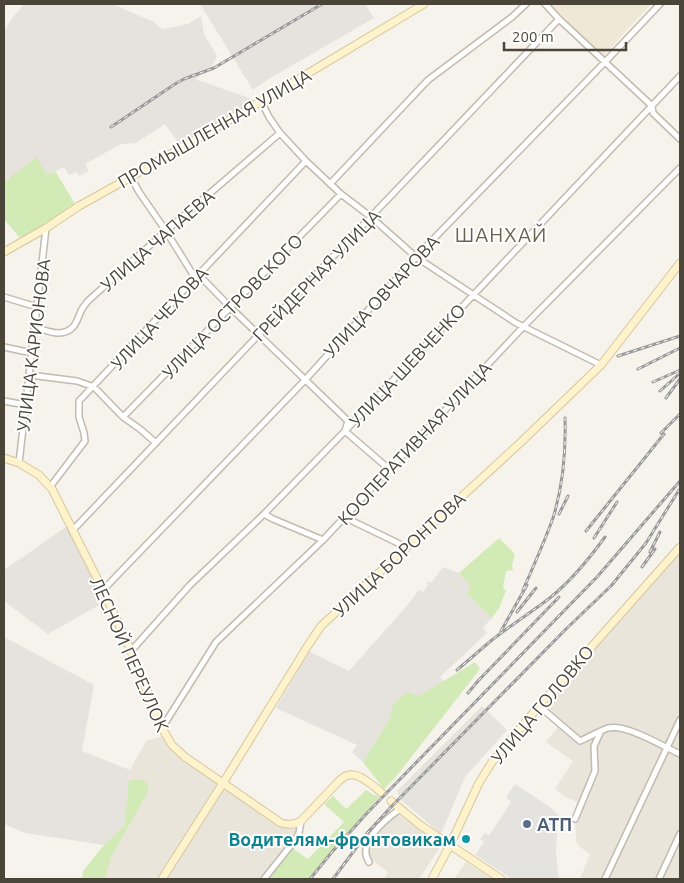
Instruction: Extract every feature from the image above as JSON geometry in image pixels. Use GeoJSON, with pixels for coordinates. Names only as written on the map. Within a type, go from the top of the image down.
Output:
{"type":"FeatureCollection","features":[{"type":"Feature","properties":{"kind":"street","name":"ПРОМЫШЛЕННАЯ УЛИЦА"},"geometry":{"type":"LineString","coordinates":[[4,252],[424,4]]}},
{"type":"Feature","properties":{"kind":"street"},"geometry":{"type":"LineString","coordinates":[[330,184],[428,80],[512,17],[526,4]]}},
{"type":"Feature","properties":{"kind":"street"},"geometry":{"type":"LineString","coordinates":[[546,4],[652,106],[653,113],[680,139]]}},
{"type":"Feature","properties":{"kind":"street","name":"УЛИЦА ОВЧАРОВА"},"geometry":{"type":"LineString","coordinates":[[103,590],[305,380],[416,257],[660,4]]}},
{"type":"Feature","properties":{"kind":"street","name":"ГРЕЙДЕРНАЯ УЛИЦА"},"geometry":{"type":"LineString","coordinates":[[72,530],[560,19]]}},
{"type":"Feature","properties":{"kind":"street","name":"УЛИЦА ШЕВЧЕНКО"},"geometry":{"type":"LineString","coordinates":[[130,651],[190,584],[264,514],[345,431],[680,76]]}},
{"type":"Feature","properties":{"kind":"street"},"geometry":{"type":"LineString","coordinates":[[261,101],[280,133],[306,162],[340,194],[371,217],[416,257],[516,324],[601,365]]}},
{"type":"Feature","properties":{"kind":"street","name":"УЛИЦА ЧАПАЕВА"},"geometry":{"type":"LineString","coordinates":[[35,327],[48,332],[60,333],[68,331],[73,327],[83,307],[89,300],[166,230],[280,133]]}},
{"type":"Feature","properties":{"kind":"street","name":"УЛИЦА ЧЕХОВА"},"geometry":{"type":"LineString","coordinates":[[50,487],[85,441],[79,418],[79,401],[306,162]]}},
{"type":"Feature","properties":{"kind":"street","name":"КООПЕРАТИВНАЯ УЛИЦА"},"geometry":{"type":"LineString","coordinates":[[162,728],[216,642],[323,540],[523,327],[680,168]]}},
{"type":"Feature","properties":{"kind":"street"},"geometry":{"type":"LineString","coordinates":[[131,177],[192,273],[199,275],[348,421],[345,431],[389,469]]}},
{"type":"Feature","properties":{"kind":"street","name":"УЛИЦА ОСТРОВСКОГО"},"geometry":{"type":"LineString","coordinates":[[123,417],[340,194]]}},
{"type":"Feature","properties":{"kind":"street","name":"УЛИЦА КАРИОНОВА"},"geometry":{"type":"LineString","coordinates":[[19,463],[46,228]]}},
{"type":"Feature","properties":{"kind":"street","name":"УЛИЦА БОРОНТОВА"},"geometry":{"type":"LineString","coordinates":[[162,879],[321,626],[522,441],[601,365],[680,263]]}},
{"type":"Feature","properties":{"kind":"street"},"geometry":{"type":"LineString","coordinates":[[4,297],[37,307]]}},
{"type":"Feature","properties":{"kind":"street"},"geometry":{"type":"LineString","coordinates":[[4,347],[32,354]]}},
{"type":"Feature","properties":{"kind":"street"},"geometry":{"type":"LineString","coordinates":[[30,374],[77,381],[94,387],[123,417],[156,443]]}},
{"type":"Feature","properties":{"kind":"street"},"geometry":{"type":"LineString","coordinates":[[4,400],[26,405]]}},
{"type":"Feature","properties":{"kind":"street","name":"ЛЕСНОЙ ПЕРЕУЛОК"},"geometry":{"type":"LineString","coordinates":[[4,458],[19,463],[39,475],[50,487],[103,590],[162,728],[172,745],[185,757],[281,823],[292,825],[302,821]]}},
{"type":"Feature","properties":{"kind":"street"},"geometry":{"type":"LineString","coordinates":[[264,514],[273,520],[323,540]]}},
{"type":"Feature","properties":{"kind":"street"},"geometry":{"type":"LineString","coordinates":[[344,517],[406,548]]}},
{"type":"Feature","properties":{"kind":"street","name":"УЛИЦА ГОЛОВКО"},"geometry":{"type":"LineString","coordinates":[[432,879],[487,770],[539,706],[680,547]]}},
{"type":"Feature","properties":{"kind":"street"},"geometry":{"type":"LineString","coordinates":[[539,706],[580,741],[614,727],[628,730],[680,754]]}},
{"type":"Feature","properties":{"kind":"street"},"geometry":{"type":"LineString","coordinates":[[605,879],[680,720]]}},
{"type":"Feature","properties":{"kind":"street"},"geometry":{"type":"LineString","coordinates":[[575,819],[595,771],[594,746],[601,731]]}},
{"type":"Feature","properties":{"kind":"street"},"geometry":{"type":"LineString","coordinates":[[264,879],[296,839],[302,821],[344,777],[350,774],[360,776],[382,793]]}},
{"type":"Feature","properties":{"kind":"street"},"geometry":{"type":"LineString","coordinates":[[391,801],[420,825],[501,879]]}},
{"type":"Feature","properties":{"kind":"street"},"geometry":{"type":"LineString","coordinates":[[368,862],[365,852],[369,841],[380,824],[400,809]]}},
{"type":"Feature","properties":{"kind":"street"},"geometry":{"type":"LineString","coordinates":[[659,879],[680,834]]}},
{"type":"Feature","properties":{"kind":"shaded area"},"geometry":{"type":"Polygon","coordinates":[[[24,4],[112,4],[154,22],[162,29],[188,24],[201,16],[204,34],[217,56],[211,68],[195,79],[260,102],[182,148],[165,124],[136,143],[121,144],[85,164],[89,171],[79,176],[77,172],[69,175],[64,167],[47,175],[9,177],[4,182],[4,31],[24,4]]]}},
{"type":"Feature","properties":{"kind":"shaded area"},"geometry":{"type":"Polygon","coordinates":[[[200,4],[365,4],[374,18],[253,90],[200,4]]]}},
{"type":"Feature","properties":{"kind":"shaded area"},"geometry":{"type":"Polygon","coordinates":[[[550,4],[651,4],[603,56],[550,4]]]}},
{"type":"Feature","properties":{"kind":"shaded area"},"geometry":{"type":"Polygon","coordinates":[[[69,525],[108,600],[48,634],[4,601],[4,570],[69,525]]]}},
{"type":"Feature","properties":{"kind":"shaded area"},"geometry":{"type":"Polygon","coordinates":[[[680,547],[680,879],[580,879],[590,854],[580,847],[576,838],[575,819],[582,805],[555,789],[573,761],[546,742],[560,724],[539,706],[680,547]]]}},
{"type":"Feature","properties":{"kind":"shaded area"},"geometry":{"type":"Polygon","coordinates":[[[443,567],[459,573],[471,587],[466,593],[492,618],[483,627],[487,633],[440,677],[444,682],[419,696],[393,704],[390,718],[363,762],[352,752],[357,745],[276,708],[309,651],[349,671],[419,590],[423,592],[428,585],[427,583],[429,581],[431,583],[443,567]]]}},
{"type":"Feature","properties":{"kind":"shaded area"},"geometry":{"type":"Polygon","coordinates":[[[4,637],[94,685],[82,751],[130,770],[124,826],[104,845],[25,833],[4,824],[4,637]]]}},
{"type":"Feature","properties":{"kind":"shaded area"},"geometry":{"type":"Polygon","coordinates":[[[482,706],[507,730],[465,777],[441,834],[400,799],[397,791],[482,706]]]}},
{"type":"Feature","properties":{"kind":"shaded area"},"geometry":{"type":"Polygon","coordinates":[[[167,735],[172,745],[281,823],[297,823],[299,833],[264,879],[105,879],[111,857],[146,796],[149,786],[143,779],[129,780],[130,770],[146,741],[167,735]]]}},
{"type":"Feature","properties":{"kind":"shaded area","name":"АТП"},"geometry":{"type":"Polygon","coordinates":[[[515,784],[558,814],[556,854],[559,879],[512,879],[475,855],[484,842],[480,839],[485,833],[489,836],[511,802],[506,797],[515,784]]]}},
{"type":"Feature","properties":{"kind":"shaded area"},"geometry":{"type":"Polygon","coordinates":[[[396,812],[441,846],[419,879],[384,879],[388,872],[365,855],[377,828],[396,812]]]}},
{"type":"Feature","properties":{"kind":"shaded area"},"geometry":{"type":"Polygon","coordinates":[[[466,862],[492,879],[454,879],[466,862]]]}},
{"type":"Feature","properties":{"kind":"green space"},"geometry":{"type":"Polygon","coordinates":[[[36,157],[47,175],[55,171],[74,202],[71,209],[22,238],[4,219],[4,182],[36,157]]]}},
{"type":"Feature","properties":{"kind":"green space"},"geometry":{"type":"Polygon","coordinates":[[[499,538],[515,554],[512,565],[513,570],[506,571],[503,588],[506,591],[499,608],[492,618],[466,593],[471,587],[459,573],[499,538]]]}},
{"type":"Feature","properties":{"kind":"green space"},"geometry":{"type":"Polygon","coordinates":[[[475,662],[480,669],[395,778],[384,789],[363,762],[390,718],[393,704],[407,692],[419,696],[475,662]]]}},
{"type":"Feature","properties":{"kind":"green space"},"geometry":{"type":"Polygon","coordinates":[[[143,779],[149,786],[146,796],[111,857],[105,879],[82,879],[83,871],[104,845],[124,826],[129,780],[143,779]]]}},
{"type":"Feature","properties":{"kind":"green space"},"geometry":{"type":"Polygon","coordinates":[[[366,790],[380,796],[309,879],[264,879],[289,846],[308,859],[344,822],[324,804],[333,796],[346,809],[366,790]]]}},
{"type":"Feature","properties":{"kind":"railway"},"geometry":{"type":"LineString","coordinates":[[111,127],[175,84],[214,68],[322,4]]}},
{"type":"Feature","properties":{"kind":"railway"},"geometry":{"type":"LineString","coordinates":[[618,356],[680,336]]}},
{"type":"Feature","properties":{"kind":"railway"},"geometry":{"type":"LineString","coordinates":[[638,369],[680,348]]}},
{"type":"Feature","properties":{"kind":"railway"},"geometry":{"type":"LineString","coordinates":[[653,382],[680,370]]}},
{"type":"Feature","properties":{"kind":"railway"},"geometry":{"type":"LineString","coordinates":[[660,391],[678,375]]}},
{"type":"Feature","properties":{"kind":"railway"},"geometry":{"type":"LineString","coordinates":[[666,398],[680,379]]}},
{"type":"Feature","properties":{"kind":"railway"},"geometry":{"type":"LineString","coordinates":[[661,433],[680,414]]}},
{"type":"Feature","properties":{"kind":"railway"},"geometry":{"type":"LineString","coordinates":[[523,590],[546,537],[559,494],[563,469],[565,418]]}},
{"type":"Feature","properties":{"kind":"railway"},"geometry":{"type":"LineString","coordinates":[[586,531],[664,434]]}},
{"type":"Feature","properties":{"kind":"railway"},"geometry":{"type":"LineString","coordinates":[[310,879],[369,811],[597,577],[680,481]]}},
{"type":"Feature","properties":{"kind":"railway"},"geometry":{"type":"LineString","coordinates":[[333,879],[368,832],[391,807],[566,629],[611,586],[646,543],[679,490]]}},
{"type":"Feature","properties":{"kind":"railway"},"geometry":{"type":"LineString","coordinates":[[559,514],[568,496]]}},
{"type":"Feature","properties":{"kind":"railway"},"geometry":{"type":"LineString","coordinates":[[594,538],[617,502]]}},
{"type":"Feature","properties":{"kind":"railway"},"geometry":{"type":"LineString","coordinates":[[650,552],[660,532]]}},
{"type":"Feature","properties":{"kind":"railway"},"geometry":{"type":"LineString","coordinates":[[457,670],[492,640],[544,603],[566,584],[605,537]]}},
{"type":"Feature","properties":{"kind":"railway"},"geometry":{"type":"LineString","coordinates":[[642,567],[655,549]]}},
{"type":"Feature","properties":{"kind":"railway"},"geometry":{"type":"LineString","coordinates":[[501,631],[527,585]]}},
{"type":"Feature","properties":{"kind":"railway"},"geometry":{"type":"LineString","coordinates":[[517,612],[536,588]]}},
{"type":"Feature","properties":{"kind":"railway"},"geometry":{"type":"LineString","coordinates":[[468,693],[559,597]]}},
{"type":"Feature","properties":{"kind":"place","name":"АТП"},"geometry":{"type":"Point","coordinates":[527,824]}},
{"type":"Feature","properties":{"kind":"place","name":"Водителям-фронтовикам"},"geometry":{"type":"Point","coordinates":[466,839]}},
{"type":"Feature","properties":{"kind":"district","name":"ШАНХАЙ"},"geometry":{"type":"Point","coordinates":[501,234]}}]}
